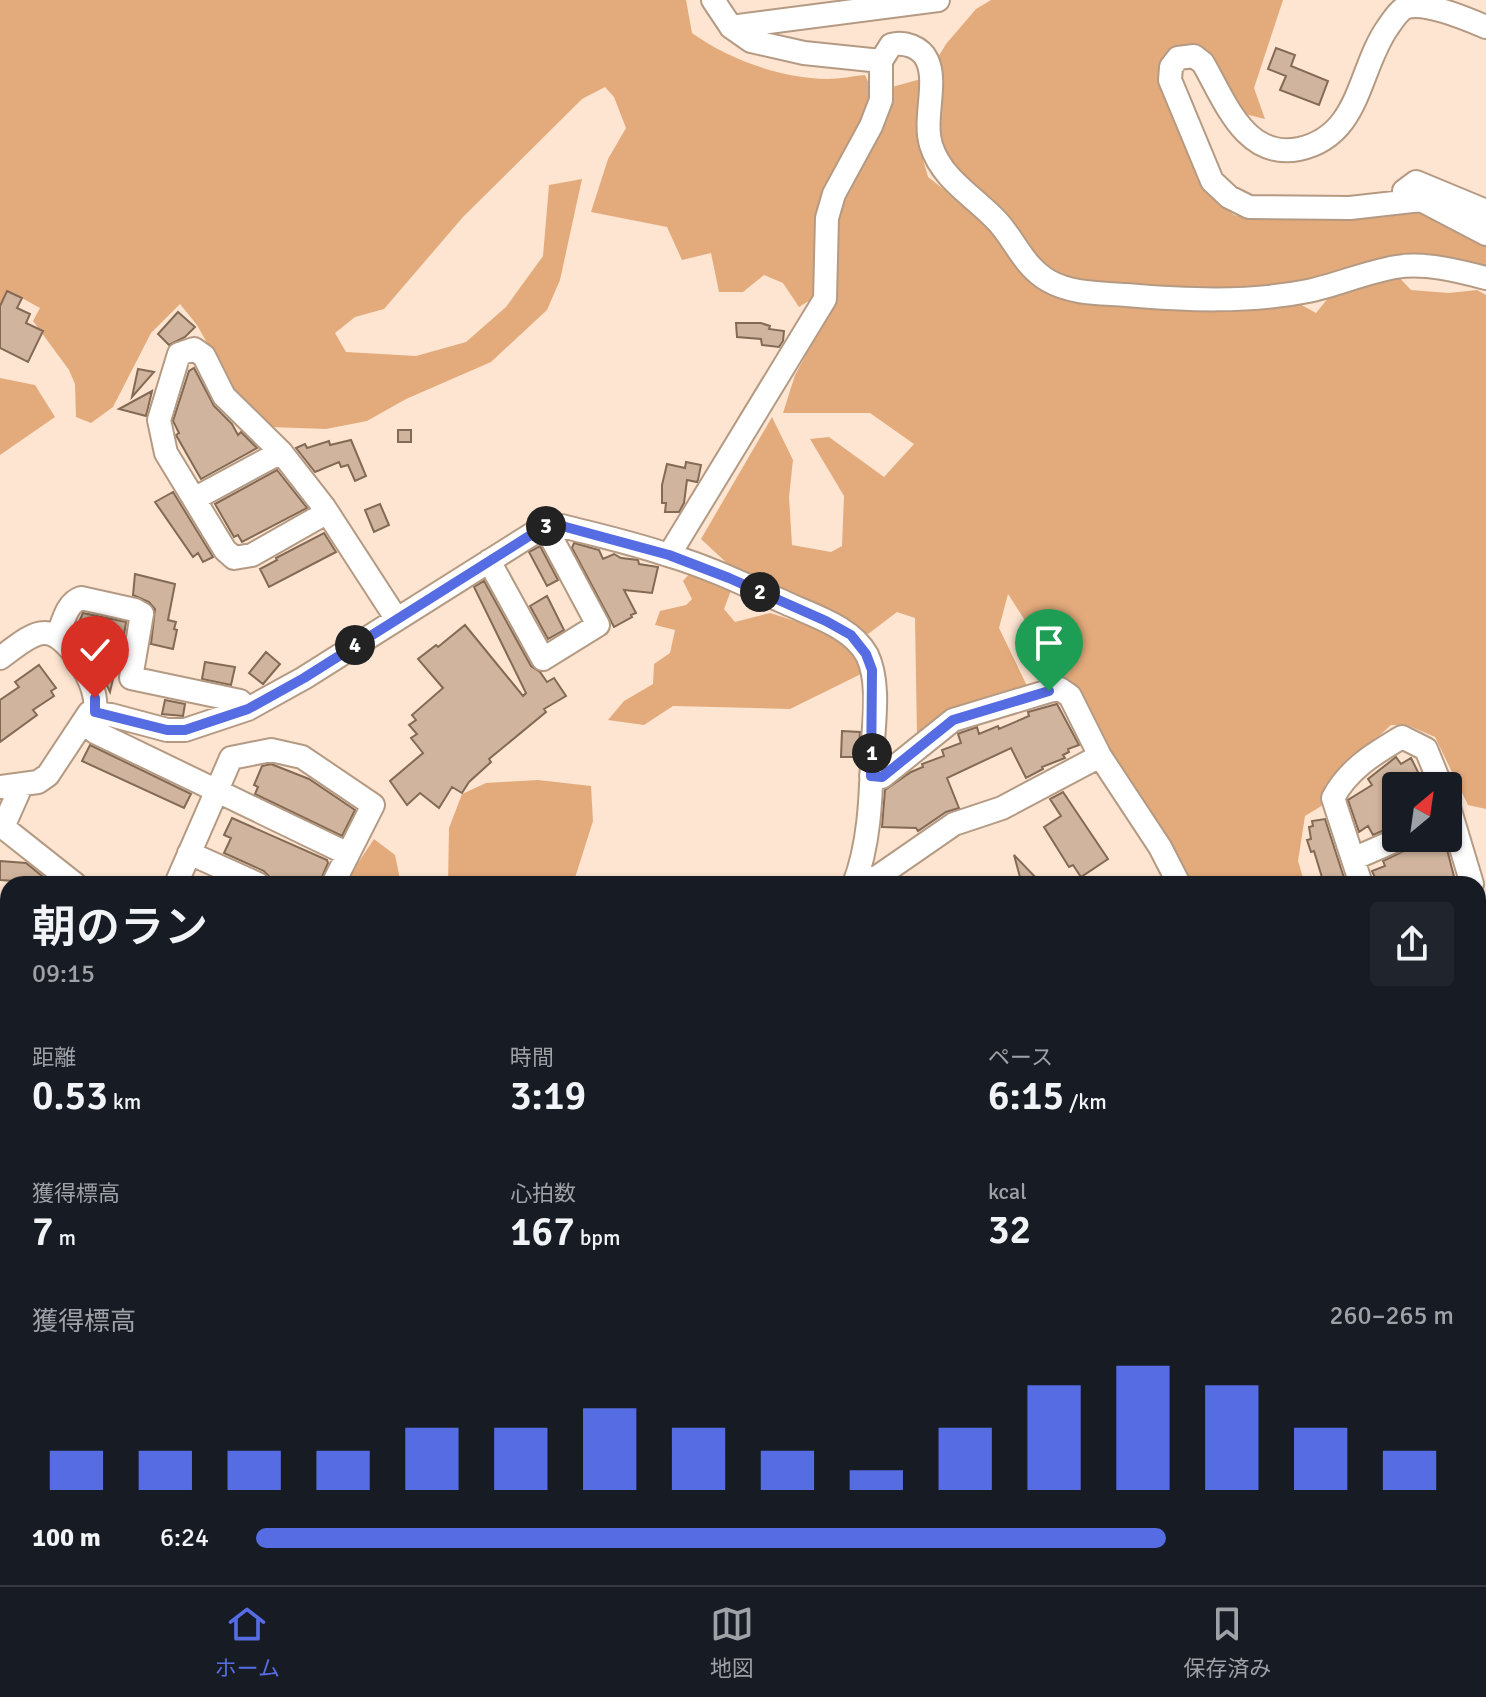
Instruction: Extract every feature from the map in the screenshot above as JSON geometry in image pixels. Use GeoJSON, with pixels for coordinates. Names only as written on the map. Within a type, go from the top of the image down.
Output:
{"type":"FeatureCollection","features":[{"type":"Feature","properties":{"kind":"street"},"geometry":{"type":"LineString","coordinates":[[713,0],[731,27],[751,41],[804,53],[881,61]]}},
{"type":"Feature","properties":{"kind":"street"},"geometry":{"type":"LineString","coordinates":[[731,27],[938,0]]}},
{"type":"Feature","properties":{"kind":"street"},"geometry":{"type":"LineString","coordinates":[[1486,27],[1437,8],[1417,5],[1404,8],[1379,39],[1351,113],[1336,131],[1313,146],[1294,150],[1272,150],[1255,142],[1242,130],[1203,63],[1194,56],[1178,58],[1171,67],[1170,80],[1212,181],[1229,197],[1249,207],[1350,208],[1421,200],[1486,234]]}},
{"type":"Feature","properties":{"kind":"street"},"geometry":{"type":"LineString","coordinates":[[669,555],[825,299],[827,218],[834,194],[871,126],[881,100],[881,61],[891,45],[911,45],[928,62],[927,121],[931,144],[942,169],[998,222],[1032,270],[1052,283],[1078,292],[1191,300],[1306,291],[1398,266],[1430,267],[1486,278]]}},
{"type":"Feature","properties":{"kind":"street"},"geometry":{"type":"LineString","coordinates":[[1403,202],[1404,191],[1416,182],[1486,211]]}},
{"type":"Feature","properties":{"kind":"street"},"geometry":{"type":"LineString","coordinates":[[324,507],[319,517],[252,555],[234,558],[225,550],[166,453],[159,420],[179,354],[194,349],[204,356],[224,396],[281,452],[324,507],[396,618]]}},
{"type":"Feature","properties":{"kind":"street"},"geometry":{"type":"LineString","coordinates":[[194,499],[281,452]]}},
{"type":"Feature","properties":{"kind":"street"},"geometry":{"type":"LineString","coordinates":[[489,561],[543,659],[598,625],[545,526]]}},
{"type":"Feature","properties":{"kind":"street"},"geometry":{"type":"LineString","coordinates":[[9,786],[38,782],[48,775],[89,713],[167,730],[185,730],[248,709],[304,678],[545,526],[562,526],[669,555],[729,578],[851,635],[866,654],[872,670],[871,776],[865,876]]}},
{"type":"Feature","properties":{"kind":"street"},"geometry":{"type":"LineString","coordinates":[[57,637],[75,599],[135,610],[142,614],[131,678],[240,701],[248,709]]}},
{"type":"Feature","properties":{"kind":"street"},"geometry":{"type":"LineString","coordinates":[[0,658],[36,635],[46,632],[57,637],[79,661],[91,681],[95,732],[348,854]]}},
{"type":"Feature","properties":{"kind":"street"},"geometry":{"type":"LineString","coordinates":[[871,776],[882,777],[953,720],[1060,689],[1070,696],[1077,707],[1100,756],[1160,847],[1175,876]]}},
{"type":"Feature","properties":{"kind":"street"},"geometry":{"type":"LineString","coordinates":[[1358,876],[1333,798],[1340,784],[1369,756],[1402,737],[1426,749],[1435,772]]}},
{"type":"Feature","properties":{"kind":"street"},"geometry":{"type":"LineString","coordinates":[[179,876],[231,758],[271,750],[302,757],[373,805],[337,876]]}},
{"type":"Feature","properties":{"kind":"street"},"geometry":{"type":"LineString","coordinates":[[871,876],[954,824],[1002,808],[1100,756]]}},
{"type":"Feature","properties":{"kind":"street"},"geometry":{"type":"LineString","coordinates":[[9,786],[19,791],[3,827],[65,876]]}},
{"type":"Feature","properties":{"kind":"street"},"geometry":{"type":"LineString","coordinates":[[1353,859],[1382,846]]}},
{"type":"Feature","properties":{"kind":"street"},"geometry":{"type":"LineString","coordinates":[[1462,852],[1469,876]]}},
{"type":"Feature","properties":{"kind":"street"},"geometry":{"type":"LineString","coordinates":[[189,853],[240,876]]}},
{"type":"Feature","properties":{"kind":"shaded area"},"geometry":{"type":"Polygon","coordinates":[[[0,0],[686,0],[692,33],[739,59],[774,71],[809,78],[865,75],[872,91],[868,117],[815,297],[799,307],[783,283],[764,275],[743,292],[719,292],[711,253],[682,260],[667,227],[591,212],[608,159],[626,128],[614,97],[605,87],[582,99],[463,217],[384,309],[355,317],[335,333],[346,352],[416,356],[466,342],[506,307],[543,256],[549,185],[582,179],[560,280],[547,310],[491,362],[406,399],[367,421],[326,429],[270,427],[232,387],[197,325],[180,304],[151,333],[113,407],[91,423],[76,417],[75,384],[69,370],[33,321],[40,308],[11,292],[0,311],[0,0]]]}},
{"type":"Feature","properties":{"kind":"shaded area"},"geometry":{"type":"Polygon","coordinates":[[[991,0],[1283,0],[1254,88],[1265,119],[1245,114],[1223,90],[1199,45],[1172,51],[1158,75],[1208,194],[1234,215],[1253,220],[1412,211],[1443,219],[1486,238],[1486,267],[1210,294],[1091,284],[1066,276],[1037,260],[945,164],[931,116],[934,64],[946,44],[976,9],[991,0]]]}},
{"type":"Feature","properties":{"kind":"shaded area"},"geometry":{"type":"Polygon","coordinates":[[[921,79],[917,138],[928,177],[992,227],[1039,283],[1298,303],[1316,313],[1329,297],[1395,273],[1411,290],[1449,293],[1477,290],[1486,295],[1486,809],[1468,805],[1462,793],[1462,772],[1452,772],[1435,737],[1407,725],[1391,725],[1325,785],[1323,805],[1305,816],[1298,861],[1303,876],[1186,876],[1157,820],[1059,679],[1050,676],[1050,659],[1008,594],[999,628],[1028,688],[917,737],[915,618],[897,612],[868,634],[730,566],[701,539],[772,417],[793,460],[789,497],[792,545],[831,552],[842,546],[844,496],[810,439],[829,437],[884,477],[914,444],[870,413],[783,413],[795,375],[833,305],[834,208],[877,133],[892,87],[921,79]]]}},
{"type":"Feature","properties":{"kind":"shaded area"},"geometry":{"type":"Polygon","coordinates":[[[0,378],[35,385],[55,417],[0,455],[0,378]]]}},
{"type":"Feature","properties":{"kind":"shaded area"},"geometry":{"type":"Polygon","coordinates":[[[691,572],[732,588],[724,609],[735,622],[770,613],[830,632],[854,652],[863,673],[790,709],[673,706],[644,725],[608,720],[624,701],[653,684],[654,664],[670,653],[675,630],[655,625],[660,611],[686,605],[692,599],[683,581],[691,572]]]}},
{"type":"Feature","properties":{"kind":"shaded area"},"geometry":{"type":"Polygon","coordinates":[[[538,780],[591,786],[593,821],[576,876],[448,876],[449,828],[462,794],[486,783],[538,780]]]}},
{"type":"Feature","properties":{"kind":"shaded area"},"geometry":{"type":"Polygon","coordinates":[[[374,839],[395,855],[399,876],[349,876],[374,839]]]}},
{"type":"Feature","properties":{"kind":"building"},"geometry":{"type":"Polygon","coordinates":[[[1276,48],[1295,55],[1291,66],[1328,81],[1319,105],[1280,90],[1286,76],[1268,69],[1276,48]]]}},
{"type":"Feature","properties":{"kind":"building"},"geometry":{"type":"Polygon","coordinates":[[[7,291],[22,298],[17,308],[30,314],[26,323],[43,331],[28,362],[0,348],[0,306],[7,291]]]}},
{"type":"Feature","properties":{"kind":"building"},"geometry":{"type":"Polygon","coordinates":[[[178,312],[195,327],[185,337],[169,345],[158,334],[178,312]]]}},
{"type":"Feature","properties":{"kind":"building"},"geometry":{"type":"Polygon","coordinates":[[[736,323],[761,323],[770,326],[769,329],[784,331],[783,341],[779,347],[762,345],[761,339],[737,337],[736,323]]]}},
{"type":"Feature","properties":{"kind":"building"},"geometry":{"type":"Polygon","coordinates":[[[194,368],[214,406],[238,435],[241,432],[257,448],[201,479],[176,435],[179,433],[173,421],[189,371],[194,368]]]}},
{"type":"Feature","properties":{"kind":"building"},"geometry":{"type":"Polygon","coordinates":[[[138,369],[154,372],[132,397],[138,369]]]}},
{"type":"Feature","properties":{"kind":"building"},"geometry":{"type":"Polygon","coordinates":[[[152,391],[146,416],[119,409],[152,391]]]}},
{"type":"Feature","properties":{"kind":"building"},"geometry":{"type":"Polygon","coordinates":[[[398,430],[411,430],[411,442],[398,442],[398,430]]]}},
{"type":"Feature","properties":{"kind":"building"},"geometry":{"type":"Polygon","coordinates":[[[351,440],[366,476],[355,481],[348,465],[341,467],[339,462],[315,472],[296,448],[305,444],[307,448],[329,441],[330,445],[351,440]]]}},
{"type":"Feature","properties":{"kind":"building"},"geometry":{"type":"Polygon","coordinates":[[[686,462],[701,465],[698,480],[687,480],[684,503],[679,512],[665,512],[662,485],[667,464],[685,468],[686,462]]]}},
{"type":"Feature","properties":{"kind":"building"},"geometry":{"type":"Polygon","coordinates":[[[277,470],[307,508],[242,542],[238,535],[234,537],[215,504],[277,470]]]}},
{"type":"Feature","properties":{"kind":"building"},"geometry":{"type":"Polygon","coordinates":[[[173,492],[213,557],[203,562],[198,553],[193,557],[155,502],[173,492]]]}},
{"type":"Feature","properties":{"kind":"building"},"geometry":{"type":"Polygon","coordinates":[[[380,504],[389,525],[374,532],[365,510],[380,504]]]}},
{"type":"Feature","properties":{"kind":"building"},"geometry":{"type":"Polygon","coordinates":[[[324,533],[336,552],[269,587],[260,569],[324,533]]]}},
{"type":"Feature","properties":{"kind":"building"},"geometry":{"type":"Polygon","coordinates":[[[574,543],[599,550],[603,559],[614,554],[638,560],[639,564],[658,567],[652,593],[624,590],[636,613],[632,617],[614,627],[572,548],[574,543]]]}},
{"type":"Feature","properties":{"kind":"building"},"geometry":{"type":"Polygon","coordinates":[[[540,546],[558,580],[547,586],[529,552],[540,546]]]}},
{"type":"Feature","properties":{"kind":"building"},"geometry":{"type":"Polygon","coordinates":[[[135,574],[175,584],[168,620],[176,622],[173,649],[151,644],[155,609],[149,602],[133,595],[135,574]]]}},
{"type":"Feature","properties":{"kind":"building"},"geometry":{"type":"Polygon","coordinates":[[[484,581],[531,666],[547,682],[554,678],[566,696],[544,709],[546,712],[489,759],[491,762],[469,782],[462,793],[452,787],[439,808],[420,793],[407,805],[390,781],[423,753],[411,738],[417,734],[409,725],[416,720],[412,715],[443,688],[418,659],[465,625],[523,696],[526,693],[474,587],[484,581]]]}},
{"type":"Feature","properties":{"kind":"building"},"geometry":{"type":"Polygon","coordinates":[[[547,596],[564,630],[548,639],[530,606],[547,596]]]}},
{"type":"Feature","properties":{"kind":"building"},"geometry":{"type":"Polygon","coordinates":[[[83,613],[126,622],[119,666],[116,666],[110,692],[88,644],[86,646],[74,633],[83,613]]]}},
{"type":"Feature","properties":{"kind":"building"},"geometry":{"type":"Polygon","coordinates":[[[266,652],[280,664],[263,684],[249,673],[266,652]]]}},
{"type":"Feature","properties":{"kind":"building"},"geometry":{"type":"Polygon","coordinates":[[[205,662],[235,667],[231,685],[202,679],[205,662]]]}},
{"type":"Feature","properties":{"kind":"building"},"geometry":{"type":"Polygon","coordinates":[[[39,665],[56,688],[51,691],[54,696],[33,710],[37,715],[0,742],[0,700],[19,687],[15,682],[39,665]]]}},
{"type":"Feature","properties":{"kind":"building"},"geometry":{"type":"Polygon","coordinates":[[[165,700],[185,704],[183,716],[162,714],[165,700]]]}},
{"type":"Feature","properties":{"kind":"building"},"geometry":{"type":"Polygon","coordinates":[[[1057,704],[1079,745],[1068,749],[1069,752],[1063,755],[1065,758],[1042,767],[1026,778],[1011,748],[947,778],[959,808],[946,812],[918,831],[916,828],[882,827],[885,790],[923,767],[922,764],[944,756],[942,750],[961,743],[958,734],[977,727],[979,734],[998,726],[999,729],[1029,716],[1028,712],[1057,704]]]}},
{"type":"Feature","properties":{"kind":"building"},"geometry":{"type":"Polygon","coordinates":[[[842,731],[860,732],[858,757],[841,757],[842,731]]]}},
{"type":"Feature","properties":{"kind":"building"},"geometry":{"type":"Polygon","coordinates":[[[90,745],[191,794],[184,808],[82,761],[90,745]]]}},
{"type":"Feature","properties":{"kind":"building"},"geometry":{"type":"Polygon","coordinates":[[[1396,757],[1401,764],[1411,758],[1418,772],[1382,772],[1382,831],[1373,835],[1368,826],[1359,832],[1348,800],[1372,785],[1368,779],[1396,757]]]}},
{"type":"Feature","properties":{"kind":"building"},"geometry":{"type":"Polygon","coordinates":[[[271,764],[309,779],[355,810],[342,836],[255,794],[258,787],[254,785],[262,766],[271,764]]]}},
{"type":"Feature","properties":{"kind":"building"},"geometry":{"type":"Polygon","coordinates":[[[1063,792],[1108,859],[1082,876],[1073,865],[1069,867],[1044,827],[1061,816],[1050,799],[1063,792]]]}},
{"type":"Feature","properties":{"kind":"building"},"geometry":{"type":"Polygon","coordinates":[[[232,818],[328,863],[322,876],[269,876],[224,853],[231,838],[224,835],[232,818]]]}},
{"type":"Feature","properties":{"kind":"building"},"geometry":{"type":"Polygon","coordinates":[[[1325,819],[1343,876],[1322,876],[1307,840],[1311,839],[1309,827],[1313,826],[1312,821],[1325,819]]]}},
{"type":"Feature","properties":{"kind":"building"},"geometry":{"type":"Polygon","coordinates":[[[1401,852],[1448,852],[1454,876],[1374,876],[1372,871],[1385,866],[1383,861],[1401,852]]]}},
{"type":"Feature","properties":{"kind":"building"},"geometry":{"type":"Polygon","coordinates":[[[1014,855],[1034,876],[1020,876],[1014,855]]]}},
{"type":"Feature","properties":{"kind":"building"},"geometry":{"type":"Polygon","coordinates":[[[0,861],[26,863],[42,876],[0,876],[0,861]]]}},
{"type":"Feature","properties":{"kind":"route"},"geometry":{"type":"LineString","coordinates":[[95,698],[95,712],[167,730],[185,730],[248,709],[304,678],[545,526],[562,526],[669,555],[729,578],[851,635],[866,654],[872,670],[871,776],[882,777],[953,720],[1049,691]]}}]}
